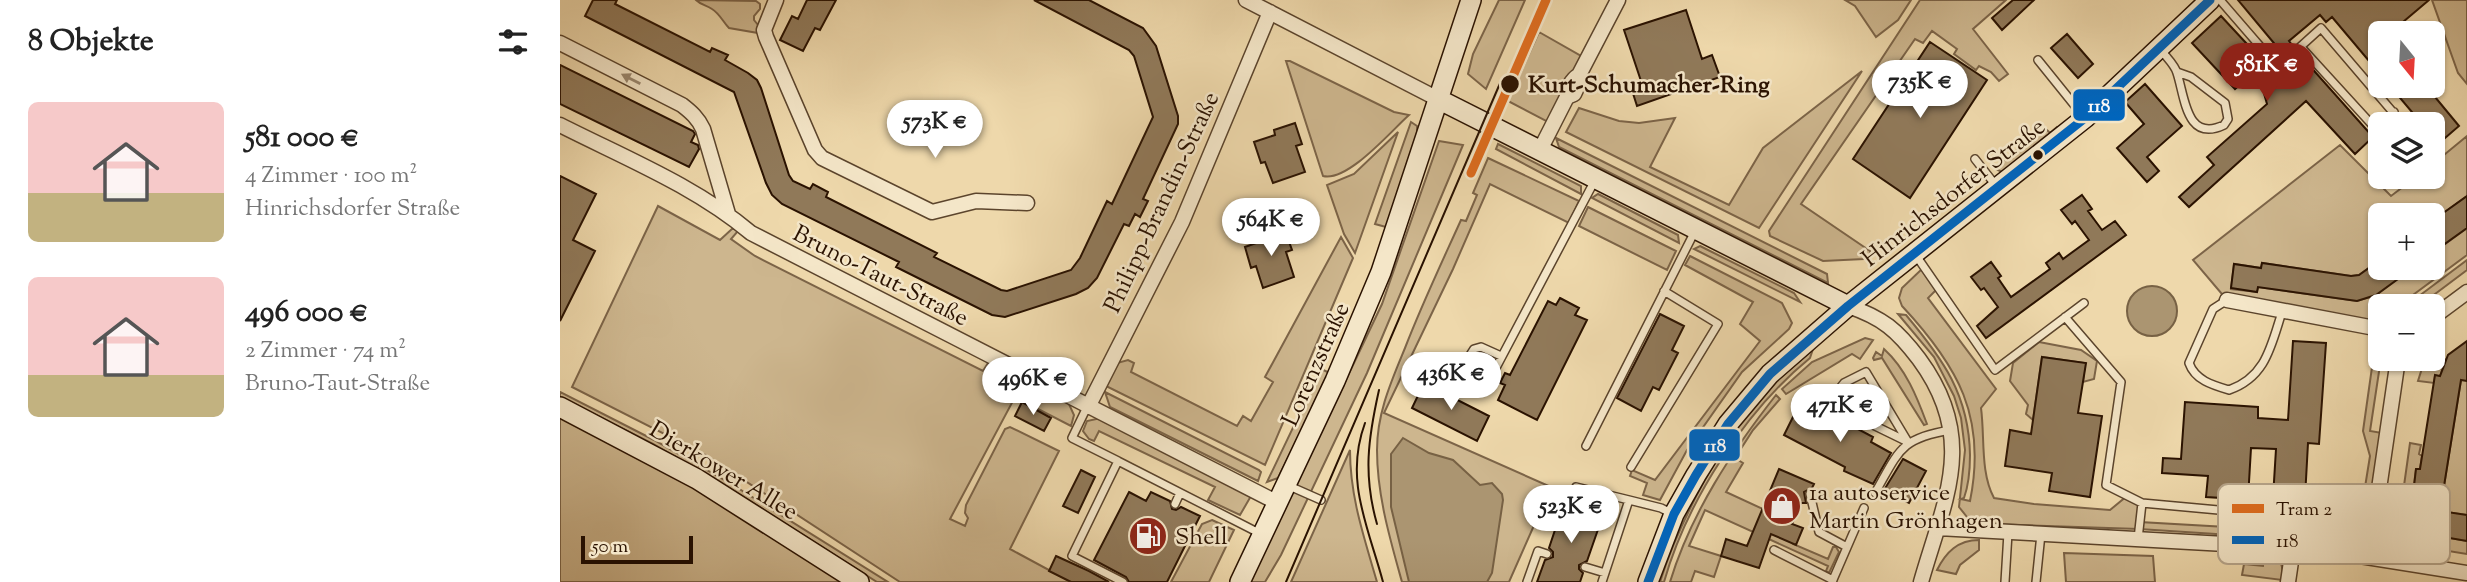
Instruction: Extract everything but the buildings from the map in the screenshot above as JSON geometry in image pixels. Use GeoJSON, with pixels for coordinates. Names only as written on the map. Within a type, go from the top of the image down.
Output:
{"type":"FeatureCollection","features":[{"type":"Feature","properties":{"kind":"street"},"geometry":{"type":"LineString","coordinates":[[776,0],[764,30],[765,37],[815,150],[822,158],[932,212],[976,201],[1027,203]]}},
{"type":"Feature","properties":{"kind":"street"},"geometry":{"type":"LineString","coordinates":[[1246,0],[1539,152],[1885,322],[1914,353],[1938,389],[1951,430],[1953,463],[1938,528],[1921,582]]}},
{"type":"Feature","properties":{"kind":"street","name":"Lorenzstraße"},"geometry":{"type":"LineString","coordinates":[[1240,582],[1335,381],[1381,272],[1471,0]]}},
{"type":"Feature","properties":{"kind":"street"},"geometry":{"type":"LineString","coordinates":[[1539,152],[1567,97],[1574,94],[1580,81],[1579,75],[1618,0]]}},
{"type":"Feature","properties":{"kind":"street","name":"Hinrichsdorfer Straße"},"geometry":{"type":"LineString","coordinates":[[1648,582],[1674,514],[1713,446],[1749,397],[1787,357],[2085,118],[2210,0]]}},
{"type":"Feature","properties":{"kind":"street","name":"Philipp-Brandin-Straße"},"geometry":{"type":"LineString","coordinates":[[1088,407],[1182,222],[1270,12]]}},
{"type":"Feature","properties":{"kind":"street"},"geometry":{"type":"LineString","coordinates":[[560,43],[691,112],[703,129],[728,214]]}},
{"type":"Feature","properties":{"kind":"street","name":"Bruno-Taut-Straße"},"geometry":{"type":"LineString","coordinates":[[560,125],[697,195],[728,214],[751,233],[1088,407],[1282,494]]}},
{"type":"Feature","properties":{"kind":"street"},"geometry":{"type":"LineString","coordinates":[[2445,308],[2467,292]]}},
{"type":"Feature","properties":{"kind":"street"},"geometry":{"type":"LineString","coordinates":[[2227,300],[2368,327]]}},
{"type":"Feature","properties":{"kind":"street"},"geometry":{"type":"LineString","coordinates":[[2380,484],[2396,371]]}},
{"type":"Feature","properties":{"kind":"street","name":"Dierkower Allee"},"geometry":{"type":"LineString","coordinates":[[560,407],[697,480],[859,582]]}},
{"type":"Feature","properties":{"kind":"street"},"geometry":{"type":"LineString","coordinates":[[1938,528],[2218,544]]}},
{"type":"Feature","properties":{"kind":"street"},"geometry":{"type":"LineString","coordinates":[[2288,582],[2291,564]]}},
{"type":"Feature","properties":{"kind":"street"},"geometry":{"type":"LineString","coordinates":[[2412,564],[2467,573]]}},
{"type":"Feature","properties":{"kind":"lane"},"geometry":{"type":"LineString","coordinates":[[2220,0],[2278,67],[2321,29],[2393,112]]}},
{"type":"Feature","properties":{"kind":"lane"},"geometry":{"type":"LineString","coordinates":[[2159,47],[2177,72],[2191,119],[2198,127],[2206,130],[2224,125],[2228,113],[2225,103],[2191,77],[2177,72]]}},
{"type":"Feature","properties":{"kind":"lane"},"geometry":{"type":"LineString","coordinates":[[2301,47],[2368,120]]}},
{"type":"Feature","properties":{"kind":"lane"},"geometry":{"type":"LineString","coordinates":[[2038,60],[2085,118]]}},
{"type":"Feature","properties":{"kind":"lane"},"geometry":{"type":"LineString","coordinates":[[1975,159],[1997,188]]}},
{"type":"Feature","properties":{"kind":"lane"},"geometry":{"type":"LineString","coordinates":[[1501,356],[1481,347],[1474,349],[1466,360],[1468,367],[1490,379],[1595,180]]}},
{"type":"Feature","properties":{"kind":"lane"},"geometry":{"type":"LineString","coordinates":[[1586,446],[1696,230]]}},
{"type":"Feature","properties":{"kind":"lane"},"geometry":{"type":"LineString","coordinates":[[1915,254],[1995,370],[2084,303]]}},
{"type":"Feature","properties":{"kind":"lane"},"geometry":{"type":"LineString","coordinates":[[1631,467],[1718,324],[1664,291]]}},
{"type":"Feature","properties":{"kind":"lane"},"geometry":{"type":"LineString","coordinates":[[2227,300],[2213,309],[2189,363],[2192,372],[2200,379],[2229,390],[2245,384],[2257,374],[2282,312]]}},
{"type":"Feature","properties":{"kind":"lane"},"geometry":{"type":"LineString","coordinates":[[2065,317],[2121,382],[2106,485],[2142,503],[2218,510]]}},
{"type":"Feature","properties":{"kind":"lane"},"geometry":{"type":"LineString","coordinates":[[1866,372],[1908,442],[1828,403],[1844,383],[1866,372]]}},
{"type":"Feature","properties":{"kind":"lane"},"geometry":{"type":"LineString","coordinates":[[1088,407],[1072,438],[1262,535]]}},
{"type":"Feature","properties":{"kind":"lane"},"geometry":{"type":"LineString","coordinates":[[1875,493],[1900,450],[1908,442],[1925,434],[1951,430]]}},
{"type":"Feature","properties":{"kind":"lane"},"geometry":{"type":"LineString","coordinates":[[1118,461],[1072,556],[1123,582]]}},
{"type":"Feature","properties":{"kind":"lane"},"geometry":{"type":"LineString","coordinates":[[1157,495],[1162,484]]}},
{"type":"Feature","properties":{"kind":"lane"},"geometry":{"type":"LineString","coordinates":[[1570,502],[1576,487],[1657,507],[1674,514]]}},
{"type":"Feature","properties":{"kind":"lane"},"geometry":{"type":"LineString","coordinates":[[1585,507],[1590,491]]}},
{"type":"Feature","properties":{"kind":"lane"},"geometry":{"type":"LineString","coordinates":[[1175,504],[1180,493]]}},
{"type":"Feature","properties":{"kind":"lane"},"geometry":{"type":"LineString","coordinates":[[1282,494],[1321,500]]}},
{"type":"Feature","properties":{"kind":"lane"},"geometry":{"type":"LineString","coordinates":[[1810,494],[1819,532],[1847,547]]}},
{"type":"Feature","properties":{"kind":"lane"},"geometry":{"type":"LineString","coordinates":[[1600,512],[1606,495]]}},
{"type":"Feature","properties":{"kind":"lane"},"geometry":{"type":"LineString","coordinates":[[1602,582],[1629,500]]}},
{"type":"Feature","properties":{"kind":"lane"},"geometry":{"type":"LineString","coordinates":[[1190,511],[1195,501]]}},
{"type":"Feature","properties":{"kind":"lane"},"geometry":{"type":"LineString","coordinates":[[2138,539],[2142,503]]}},
{"type":"Feature","properties":{"kind":"lane"},"geometry":{"type":"LineString","coordinates":[[1774,550],[1833,581],[1864,508]]}},
{"type":"Feature","properties":{"kind":"lane"},"geometry":{"type":"LineString","coordinates":[[2005,582],[2008,532]]}},
{"type":"Feature","properties":{"kind":"lane"},"geometry":{"type":"LineString","coordinates":[[2036,582],[2040,534]]}},
{"type":"Feature","properties":{"kind":"lane"},"geometry":{"type":"LineString","coordinates":[[1527,582],[1538,551],[1547,554]]}},
{"type":"Feature","properties":{"kind":"lane"},"geometry":{"type":"LineString","coordinates":[[1585,566],[1605,573]]}},
{"type":"Feature","properties":{"kind":"shaded area"},"geometry":{"type":"Polygon","coordinates":[[[696,0],[756,1],[760,4],[760,9],[754,16],[758,33],[729,28],[715,11],[696,0]]]}},
{"type":"Feature","properties":{"kind":"shaded area"},"geometry":{"type":"Polygon","coordinates":[[[1499,0],[1525,0],[1486,89],[1468,74],[1473,54],[1499,0]]]}},
{"type":"Feature","properties":{"kind":"shaded area"},"geometry":{"type":"Polygon","coordinates":[[[1845,0],[1911,0],[1898,20],[1876,37],[1855,6],[1845,0]]]}},
{"type":"Feature","properties":{"kind":"shaded area"},"geometry":{"type":"Polygon","coordinates":[[[1920,0],[2006,0],[1973,29],[2008,74],[1999,81],[1991,72],[1979,66],[1976,70],[1954,54],[1957,49],[1932,31],[1923,43],[1915,39],[1801,204],[1870,251],[1870,254],[1864,259],[1823,261],[1770,236],[1769,231],[1920,0]]]}},
{"type":"Feature","properties":{"kind":"shaded area"},"geometry":{"type":"Polygon","coordinates":[[[2432,0],[2467,0],[2467,84],[2458,73],[2445,36],[2445,21],[2439,21],[2432,0]]]}},
{"type":"Feature","properties":{"kind":"shaded area"},"geometry":{"type":"Polygon","coordinates":[[[1539,32],[1581,56],[1548,122],[1508,101],[1539,32]]]}},
{"type":"Feature","properties":{"kind":"shaded area"},"geometry":{"type":"Polygon","coordinates":[[[1286,61],[1394,112],[1409,115],[1356,164],[1333,176],[1323,176],[1286,61]]]}},
{"type":"Feature","properties":{"kind":"shaded area"},"geometry":{"type":"Polygon","coordinates":[[[1862,71],[1759,228],[1566,132],[1579,108],[1619,121],[1639,123],[1675,118],[1650,167],[1729,205],[1763,148],[1862,71]]]}},
{"type":"Feature","properties":{"kind":"shaded area"},"geometry":{"type":"Polygon","coordinates":[[[1411,122],[1417,126],[1417,133],[1386,227],[1375,224],[1411,122]]]}},
{"type":"Feature","properties":{"kind":"shaded area"},"geometry":{"type":"Polygon","coordinates":[[[2057,127],[2061,130],[2004,173],[1994,168],[2045,128],[2050,133],[2057,127]]]}},
{"type":"Feature","properties":{"kind":"shaded area"},"geometry":{"type":"Polygon","coordinates":[[[1398,132],[1355,253],[1344,234],[1327,185],[1354,174],[1398,132]]]}},
{"type":"Feature","properties":{"kind":"shaded area"},"geometry":{"type":"Polygon","coordinates":[[[2467,136],[2467,196],[2445,212],[2445,203],[2368,203],[2368,269],[2359,275],[2262,263],[2261,268],[2234,264],[2231,289],[2257,292],[2258,287],[2357,301],[2368,298],[2368,324],[2227,300],[2193,260],[2340,145],[2368,173],[2368,189],[2384,189],[2391,196],[2400,189],[2445,189],[2445,154],[2467,136]]]}},
{"type":"Feature","properties":{"kind":"shaded area"},"geometry":{"type":"Polygon","coordinates":[[[1556,138],[1827,274],[1828,283],[1559,147],[1556,138]]]}},
{"type":"Feature","properties":{"kind":"shaded area"},"geometry":{"type":"Polygon","coordinates":[[[1439,141],[1463,145],[1367,373],[1281,555],[1265,582],[1250,582],[1382,304],[1439,141]]]}},
{"type":"Feature","properties":{"kind":"shaded area"},"geometry":{"type":"Polygon","coordinates":[[[1498,144],[1581,186],[1581,194],[1496,149],[1498,144]]]}},
{"type":"Feature","properties":{"kind":"shaded area"},"geometry":{"type":"Polygon","coordinates":[[[1488,158],[1579,201],[1569,223],[1490,184],[1453,269],[1384,413],[1551,487],[1509,582],[1402,582],[1379,484],[1379,423],[1390,385],[1461,220],[1466,221],[1477,195],[1473,193],[1488,158]]]}},
{"type":"Feature","properties":{"kind":"shaded area"},"geometry":{"type":"Polygon","coordinates":[[[1598,194],[1678,235],[1679,243],[1592,198],[1598,194]]]}},
{"type":"Feature","properties":{"kind":"shaded area"},"geometry":{"type":"Polygon","coordinates":[[[658,206],[720,240],[733,228],[738,231],[731,239],[755,256],[983,371],[988,363],[1010,373],[1006,383],[1042,401],[1047,392],[1068,402],[1074,415],[1071,426],[1015,397],[950,519],[965,526],[968,518],[965,513],[966,505],[1005,429],[1010,427],[1059,451],[1010,549],[1071,582],[900,582],[704,454],[572,387],[658,206]]]}},
{"type":"Feature","properties":{"kind":"shaded area"},"geometry":{"type":"Polygon","coordinates":[[[1588,207],[1676,251],[1667,270],[1579,226],[1588,207]]]}},
{"type":"Feature","properties":{"kind":"shaded area"},"geometry":{"type":"Polygon","coordinates":[[[2467,228],[2467,255],[2445,271],[2445,244],[2467,228]]]}},
{"type":"Feature","properties":{"kind":"shaded area"},"geometry":{"type":"Polygon","coordinates":[[[1341,237],[1353,258],[1265,465],[1106,386],[1117,363],[1128,360],[1134,363],[1131,372],[1237,426],[1243,416],[1251,421],[1273,382],[1265,377],[1341,237]]]}},
{"type":"Feature","properties":{"kind":"shaded area"},"geometry":{"type":"Polygon","coordinates":[[[1700,246],[1794,293],[1800,302],[1694,249],[1700,246]]]}},
{"type":"Feature","properties":{"kind":"shaded area"},"geometry":{"type":"Polygon","coordinates":[[[1690,256],[1782,303],[1792,323],[1789,329],[1742,372],[1687,450],[1660,500],[1643,495],[1647,483],[1630,476],[1632,470],[1655,480],[1760,341],[1740,324],[1753,302],[1685,265],[1690,256]]]}},
{"type":"Feature","properties":{"kind":"shaded area"},"geometry":{"type":"Polygon","coordinates":[[[2467,260],[2467,270],[2435,294],[2422,294],[2440,280],[2445,280],[2445,276],[2467,260]]]}},
{"type":"Feature","properties":{"kind":"shaded area"},"geometry":{"type":"Polygon","coordinates":[[[1924,267],[1938,288],[1928,298],[1996,389],[1981,408],[1985,466],[1994,498],[2110,510],[2127,496],[2142,503],[2140,522],[2218,526],[2218,534],[1986,524],[1967,517],[1959,507],[1965,450],[1961,418],[1954,396],[1934,357],[1898,314],[1906,315],[1931,347],[1952,379],[1959,396],[1965,414],[1970,455],[1967,487],[1964,498],[1961,499],[1970,501],[1974,471],[1971,418],[1953,372],[1922,328],[1902,306],[1899,298],[1902,288],[1924,267]]]}},
{"type":"Feature","properties":{"kind":"shaded area"},"geometry":{"type":"Polygon","coordinates":[[[2396,280],[2433,280],[2414,294],[2376,294],[2396,280]]]}},
{"type":"Feature","properties":{"kind":"shaded area"},"geometry":{"type":"Polygon","coordinates":[[[2152,286],[2169,294],[2177,311],[2169,328],[2152,336],[2135,328],[2127,311],[2135,294],[2152,286]]]}},
{"type":"Feature","properties":{"kind":"shaded area"},"geometry":{"type":"Polygon","coordinates":[[[1865,338],[1873,340],[1860,359],[1852,354],[1786,394],[1782,389],[1812,362],[1865,338]]]}},
{"type":"Feature","properties":{"kind":"shaded area"},"geometry":{"type":"Polygon","coordinates":[[[2039,342],[2081,350],[2097,361],[2094,379],[2083,382],[2085,363],[2042,357],[2033,420],[2026,414],[2028,405],[2010,381],[2013,363],[2039,342]]]}},
{"type":"Feature","properties":{"kind":"shaded area"},"geometry":{"type":"Polygon","coordinates":[[[1813,349],[1810,358],[1763,404],[1721,460],[1687,520],[1664,582],[1660,582],[1690,509],[1733,433],[1770,387],[1813,349]]]}},
{"type":"Feature","properties":{"kind":"shaded area"},"geometry":{"type":"Polygon","coordinates":[[[1884,349],[1905,374],[1927,424],[1924,425],[1882,358],[1874,360],[1876,352],[1882,356],[1884,349]]]}},
{"type":"Feature","properties":{"kind":"shaded area"},"geometry":{"type":"Polygon","coordinates":[[[1321,369],[1330,373],[1278,478],[1267,482],[1321,369]]]}},
{"type":"Feature","properties":{"kind":"shaded area"},"geometry":{"type":"Polygon","coordinates":[[[2371,371],[2379,371],[2370,431],[2388,434],[2380,484],[2366,484],[2370,456],[2363,431],[2371,371]]]}},
{"type":"Feature","properties":{"kind":"shaded area"},"geometry":{"type":"Polygon","coordinates":[[[2421,371],[2442,371],[2440,376],[2435,376],[2434,383],[2418,381],[2421,371]]]}},
{"type":"Feature","properties":{"kind":"shaded area"},"geometry":{"type":"Polygon","coordinates":[[[2467,376],[2467,515],[2450,512],[2450,484],[2444,484],[2461,380],[2467,376]]]}},
{"type":"Feature","properties":{"kind":"shaded area"},"geometry":{"type":"Polygon","coordinates":[[[560,392],[654,440],[733,485],[888,582],[877,582],[731,489],[653,444],[560,397],[560,392]]]}},
{"type":"Feature","properties":{"kind":"shaded area"},"geometry":{"type":"Polygon","coordinates":[[[1105,392],[1259,470],[1261,472],[1258,481],[1110,407],[1105,392]]]}},
{"type":"Feature","properties":{"kind":"shaded area"},"geometry":{"type":"Polygon","coordinates":[[[1776,395],[1780,399],[1753,430],[1735,458],[1743,463],[1726,492],[1763,509],[1793,544],[1828,559],[1833,547],[1836,547],[1839,552],[1829,573],[1826,571],[1828,566],[1705,510],[1689,546],[1721,556],[1714,577],[1695,571],[1691,582],[1670,582],[1689,532],[1714,484],[1776,395]]]}},
{"type":"Feature","properties":{"kind":"shaded area"},"geometry":{"type":"Polygon","coordinates":[[[560,415],[707,492],[847,582],[560,582],[560,415]]]}},
{"type":"Feature","properties":{"kind":"shaded area"},"geometry":{"type":"Polygon","coordinates":[[[1101,418],[1251,496],[1240,515],[1208,500],[1215,487],[1099,431],[1094,441],[1089,439],[1083,431],[1087,421],[1101,418]]]}},
{"type":"Feature","properties":{"kind":"shaded area"},"geometry":{"type":"Polygon","coordinates":[[[1403,438],[1429,453],[1453,460],[1480,485],[1492,483],[1502,494],[1492,573],[1487,582],[1409,582],[1391,507],[1391,454],[1403,438]]]}},
{"type":"Feature","properties":{"kind":"shaded area"},"geometry":{"type":"Polygon","coordinates":[[[2410,443],[2421,445],[2420,469],[2416,469],[2414,484],[2404,484],[2410,443]]]}},
{"type":"Feature","properties":{"kind":"shaded area"},"geometry":{"type":"Polygon","coordinates":[[[1350,450],[1355,501],[1377,582],[1291,582],[1350,450]]]}},
{"type":"Feature","properties":{"kind":"shaded area"},"geometry":{"type":"Polygon","coordinates":[[[1212,520],[1234,530],[1209,582],[1171,582],[1202,524],[1212,520]]]}},
{"type":"Feature","properties":{"kind":"shaded area"},"geometry":{"type":"Polygon","coordinates":[[[2450,538],[2467,541],[2467,554],[2450,551],[2450,538]]]}},
{"type":"Feature","properties":{"kind":"shaded area"},"geometry":{"type":"Polygon","coordinates":[[[1979,540],[1979,550],[1960,565],[1956,574],[1937,570],[1954,548],[1965,542],[1979,540]]]}},
{"type":"Feature","properties":{"kind":"shaded area"},"geometry":{"type":"Polygon","coordinates":[[[2064,553],[2153,556],[2155,582],[2066,582],[2064,553]]]}},
{"type":"Feature","properties":{"kind":"shaded area"},"geometry":{"type":"Polygon","coordinates":[[[2244,564],[2280,564],[2282,580],[2242,575],[2244,564]]]}},
{"type":"Feature","properties":{"kind":"tram line","name":"2"},"geometry":{"type":"LineString","coordinates":[[1471,173],[1546,0]]}},
{"type":"Feature","properties":{"kind":"tram line"},"geometry":{"type":"LineString","coordinates":[[1286,582],[1501,81]]}},
{"type":"Feature","properties":{"kind":"tram line"},"geometry":{"type":"LineString","coordinates":[[1377,524],[1370,489],[1369,457],[1379,390]]}},
{"type":"Feature","properties":{"kind":"tram line"},"geometry":{"type":"LineString","coordinates":[[1365,423],[1357,464],[1360,503],[1383,582]]}},
{"type":"Feature","properties":{"kind":"transit line","name":"118"},"geometry":{"type":"LineString","coordinates":[[1648,582],[1674,514],[1696,475],[1728,424],[1770,374],[1848,306],[2085,118],[2210,0]]}},
{"type":"Feature","properties":{"kind":"place","name":"Kurt-Schumacher-Ring"},"geometry":{"type":"Point","coordinates":[1510,84]}},
{"type":"Feature","properties":{"kind":"place","name":"1a autoservice Martin Grönhagen"},"geometry":{"type":"Point","coordinates":[1782,506]}},
{"type":"Feature","properties":{"kind":"place","name":"Shell"},"geometry":{"type":"Point","coordinates":[1148,536]}}]}
